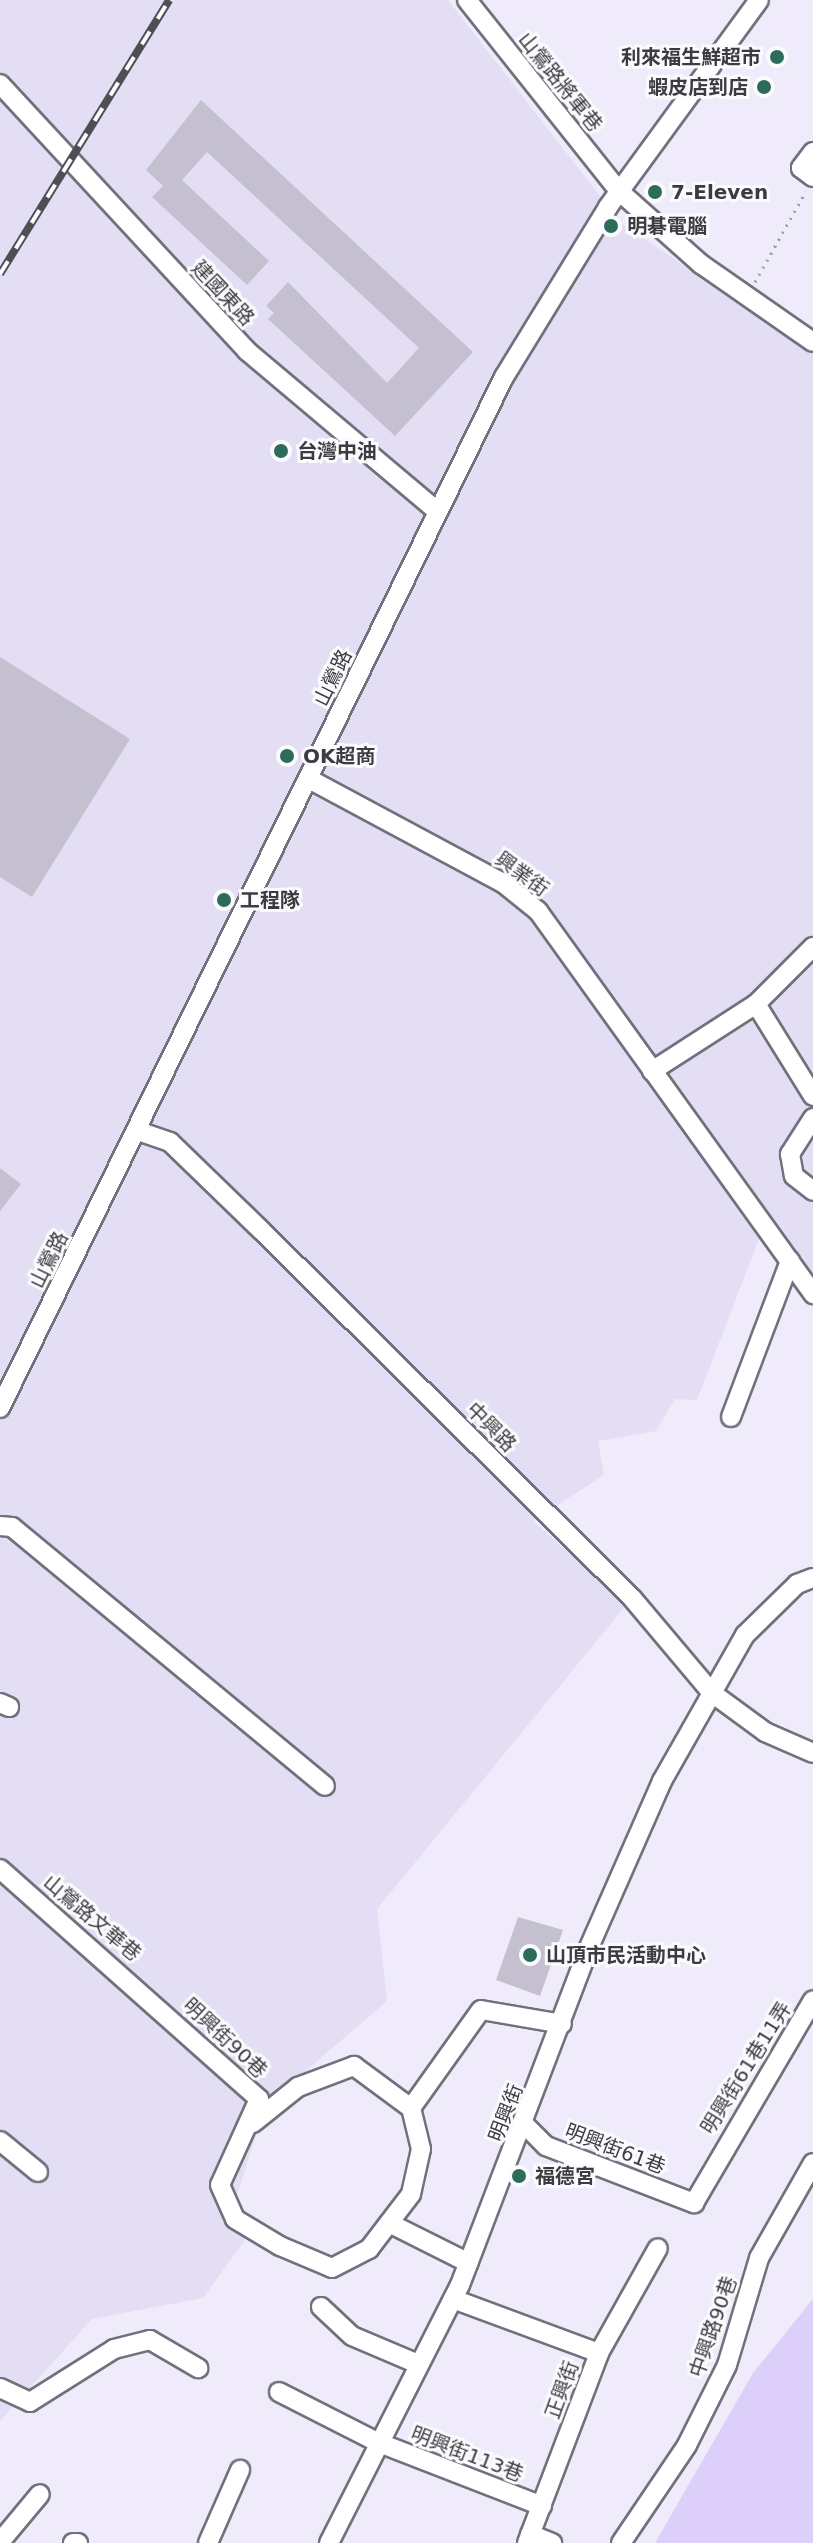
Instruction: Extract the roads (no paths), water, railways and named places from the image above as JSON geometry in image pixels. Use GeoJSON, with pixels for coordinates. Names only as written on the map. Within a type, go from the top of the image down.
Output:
{"type":"FeatureCollection","features":[{"type":"Feature","properties":{"kind":"street","name":"山鶯路將軍巷"},"geometry":{"type":"LineString","coordinates":[[467,0],[619,191],[747,296],[813,342]]}},
{"type":"Feature","properties":{"kind":"street","name":"山鶯路"},"geometry":{"type":"LineString","coordinates":[[0,1408],[309,779],[436,510],[504,377],[619,191],[750,3]]}},
{"type":"Feature","properties":{"kind":"street","name":"建國東路"},"geometry":{"type":"LineString","coordinates":[[0,84],[247,351],[436,510]]}},
{"type":"Feature","properties":{"kind":"street"},"geometry":{"type":"LineString","coordinates":[[809,175],[813,152]]}},
{"type":"Feature","properties":{"kind":"street","name":"興業街"},"geometry":{"type":"LineString","coordinates":[[309,779],[503,883],[538,911],[813,1294]]}},
{"type":"Feature","properties":{"kind":"street"},"geometry":{"type":"LineString","coordinates":[[652,1071],[756,1004],[813,947]]}},
{"type":"Feature","properties":{"kind":"street"},"geometry":{"type":"LineString","coordinates":[[756,1004],[813,1096]]}},
{"type":"Feature","properties":{"kind":"street"},"geometry":{"type":"LineString","coordinates":[[813,1118],[790,1154],[794,1176],[813,1191]]}},
{"type":"Feature","properties":{"kind":"street","name":"中興路"},"geometry":{"type":"LineString","coordinates":[[138,1131],[170,1142],[262,1231],[632,1598],[712,1693],[765,1732],[813,1753]]}},
{"type":"Feature","properties":{"kind":"street"},"geometry":{"type":"LineString","coordinates":[[731,1417],[790,1261]]}},
{"type":"Feature","properties":{"kind":"street"},"geometry":{"type":"LineString","coordinates":[[0,1526],[12,1527],[325,1786]]}},
{"type":"Feature","properties":{"kind":"street","name":"明興街"},"geometry":{"type":"LineString","coordinates":[[329,2543],[469,2263],[526,2126],[562,2024],[662,1781],[745,1635],[805,1581],[813,1561]]}},
{"type":"Feature","properties":{"kind":"street","name":"山鶯路文華巷"},"geometry":{"type":"LineString","coordinates":[[0,1869],[156,2001]]}},
{"type":"Feature","properties":{"kind":"street","name":"明興街61巷11弄"},"geometry":{"type":"LineString","coordinates":[[694,2203],[813,2000]]}},
{"type":"Feature","properties":{"kind":"street","name":"明興街90巷"},"geometry":{"type":"LineString","coordinates":[[156,2001],[259,2099],[253,2123]]}},
{"type":"Feature","properties":{"kind":"street"},"geometry":{"type":"LineString","coordinates":[[411,2108],[481,2010],[562,2024]]}},
{"type":"Feature","properties":{"kind":"street"},"geometry":{"type":"LineString","coordinates":[[354,2066],[411,2108],[421,2149],[411,2194],[369,2249],[332,2268],[235,2219],[220,2185],[253,2123],[298,2087],[354,2066]]}},
{"type":"Feature","properties":{"kind":"street","name":"明興街61巷"},"geometry":{"type":"LineString","coordinates":[[526,2126],[546,2146],[694,2203]]}},
{"type":"Feature","properties":{"kind":"street"},"geometry":{"type":"LineString","coordinates":[[0,2141],[38,2172]]}},
{"type":"Feature","properties":{"kind":"street","name":"中興路90巷"},"geometry":{"type":"LineString","coordinates":[[621,2543],[694,2432],[727,2365],[759,2258],[813,2163]]}},
{"type":"Feature","properties":{"kind":"street"},"geometry":{"type":"LineString","coordinates":[[389,2223],[469,2263]]}},
{"type":"Feature","properties":{"kind":"street"},"geometry":{"type":"LineString","coordinates":[[599,2353],[658,2248]]}},
{"type":"Feature","properties":{"kind":"street","name":"正興街"},"geometry":{"type":"LineString","coordinates":[[453,2299],[599,2353],[528,2538]]}},
{"type":"Feature","properties":{"kind":"street"},"geometry":{"type":"LineString","coordinates":[[321,2307],[352,2336],[418,2364]]}},
{"type":"Feature","properties":{"kind":"street"},"geometry":{"type":"LineString","coordinates":[[0,2388],[30,2402],[114,2349],[150,2340],[198,2368]]}},
{"type":"Feature","properties":{"kind":"street","name":"明興街113巷"},"geometry":{"type":"LineString","coordinates":[[279,2392],[377,2442],[542,2506]]}},
{"type":"Feature","properties":{"kind":"street"},"geometry":{"type":"LineString","coordinates":[[208,2543],[240,2470]]}},
{"type":"Feature","properties":{"kind":"street"},"geometry":{"type":"LineString","coordinates":[[0,2542],[40,2494]]}},
{"type":"Feature","properties":{"kind":"street"},"geometry":{"type":"LineString","coordinates":[[528,2538],[552,2543]]}},
{"type":"Feature","properties":{"kind":"railway"},"geometry":{"type":"LineString","coordinates":[[0,274],[169,0]]}},
{"type":"Feature","properties":{"kind":"place","name":"利來福生鮮超市"},"geometry":{"type":"Point","coordinates":[777,57]}},
{"type":"Feature","properties":{"kind":"place","name":"蝦皮店到店"},"geometry":{"type":"Point","coordinates":[764,87]}},
{"type":"Feature","properties":{"kind":"place","name":"7-Eleven"},"geometry":{"type":"Point","coordinates":[655,192]}},
{"type":"Feature","properties":{"kind":"place","name":"明碁電腦"},"geometry":{"type":"Point","coordinates":[611,226]}},
{"type":"Feature","properties":{"kind":"place","name":"台灣中油"},"geometry":{"type":"Point","coordinates":[281,451]}},
{"type":"Feature","properties":{"kind":"place","name":"OK超商"},"geometry":{"type":"Point","coordinates":[287,756]}},
{"type":"Feature","properties":{"kind":"place","name":"工程隊"},"geometry":{"type":"Point","coordinates":[224,900]}},
{"type":"Feature","properties":{"kind":"place","name":"山頂市民活動中心"},"geometry":{"type":"Point","coordinates":[530,1955]}},
{"type":"Feature","properties":{"kind":"place","name":"福德宮"},"geometry":{"type":"Point","coordinates":[519,2176]}}]}
